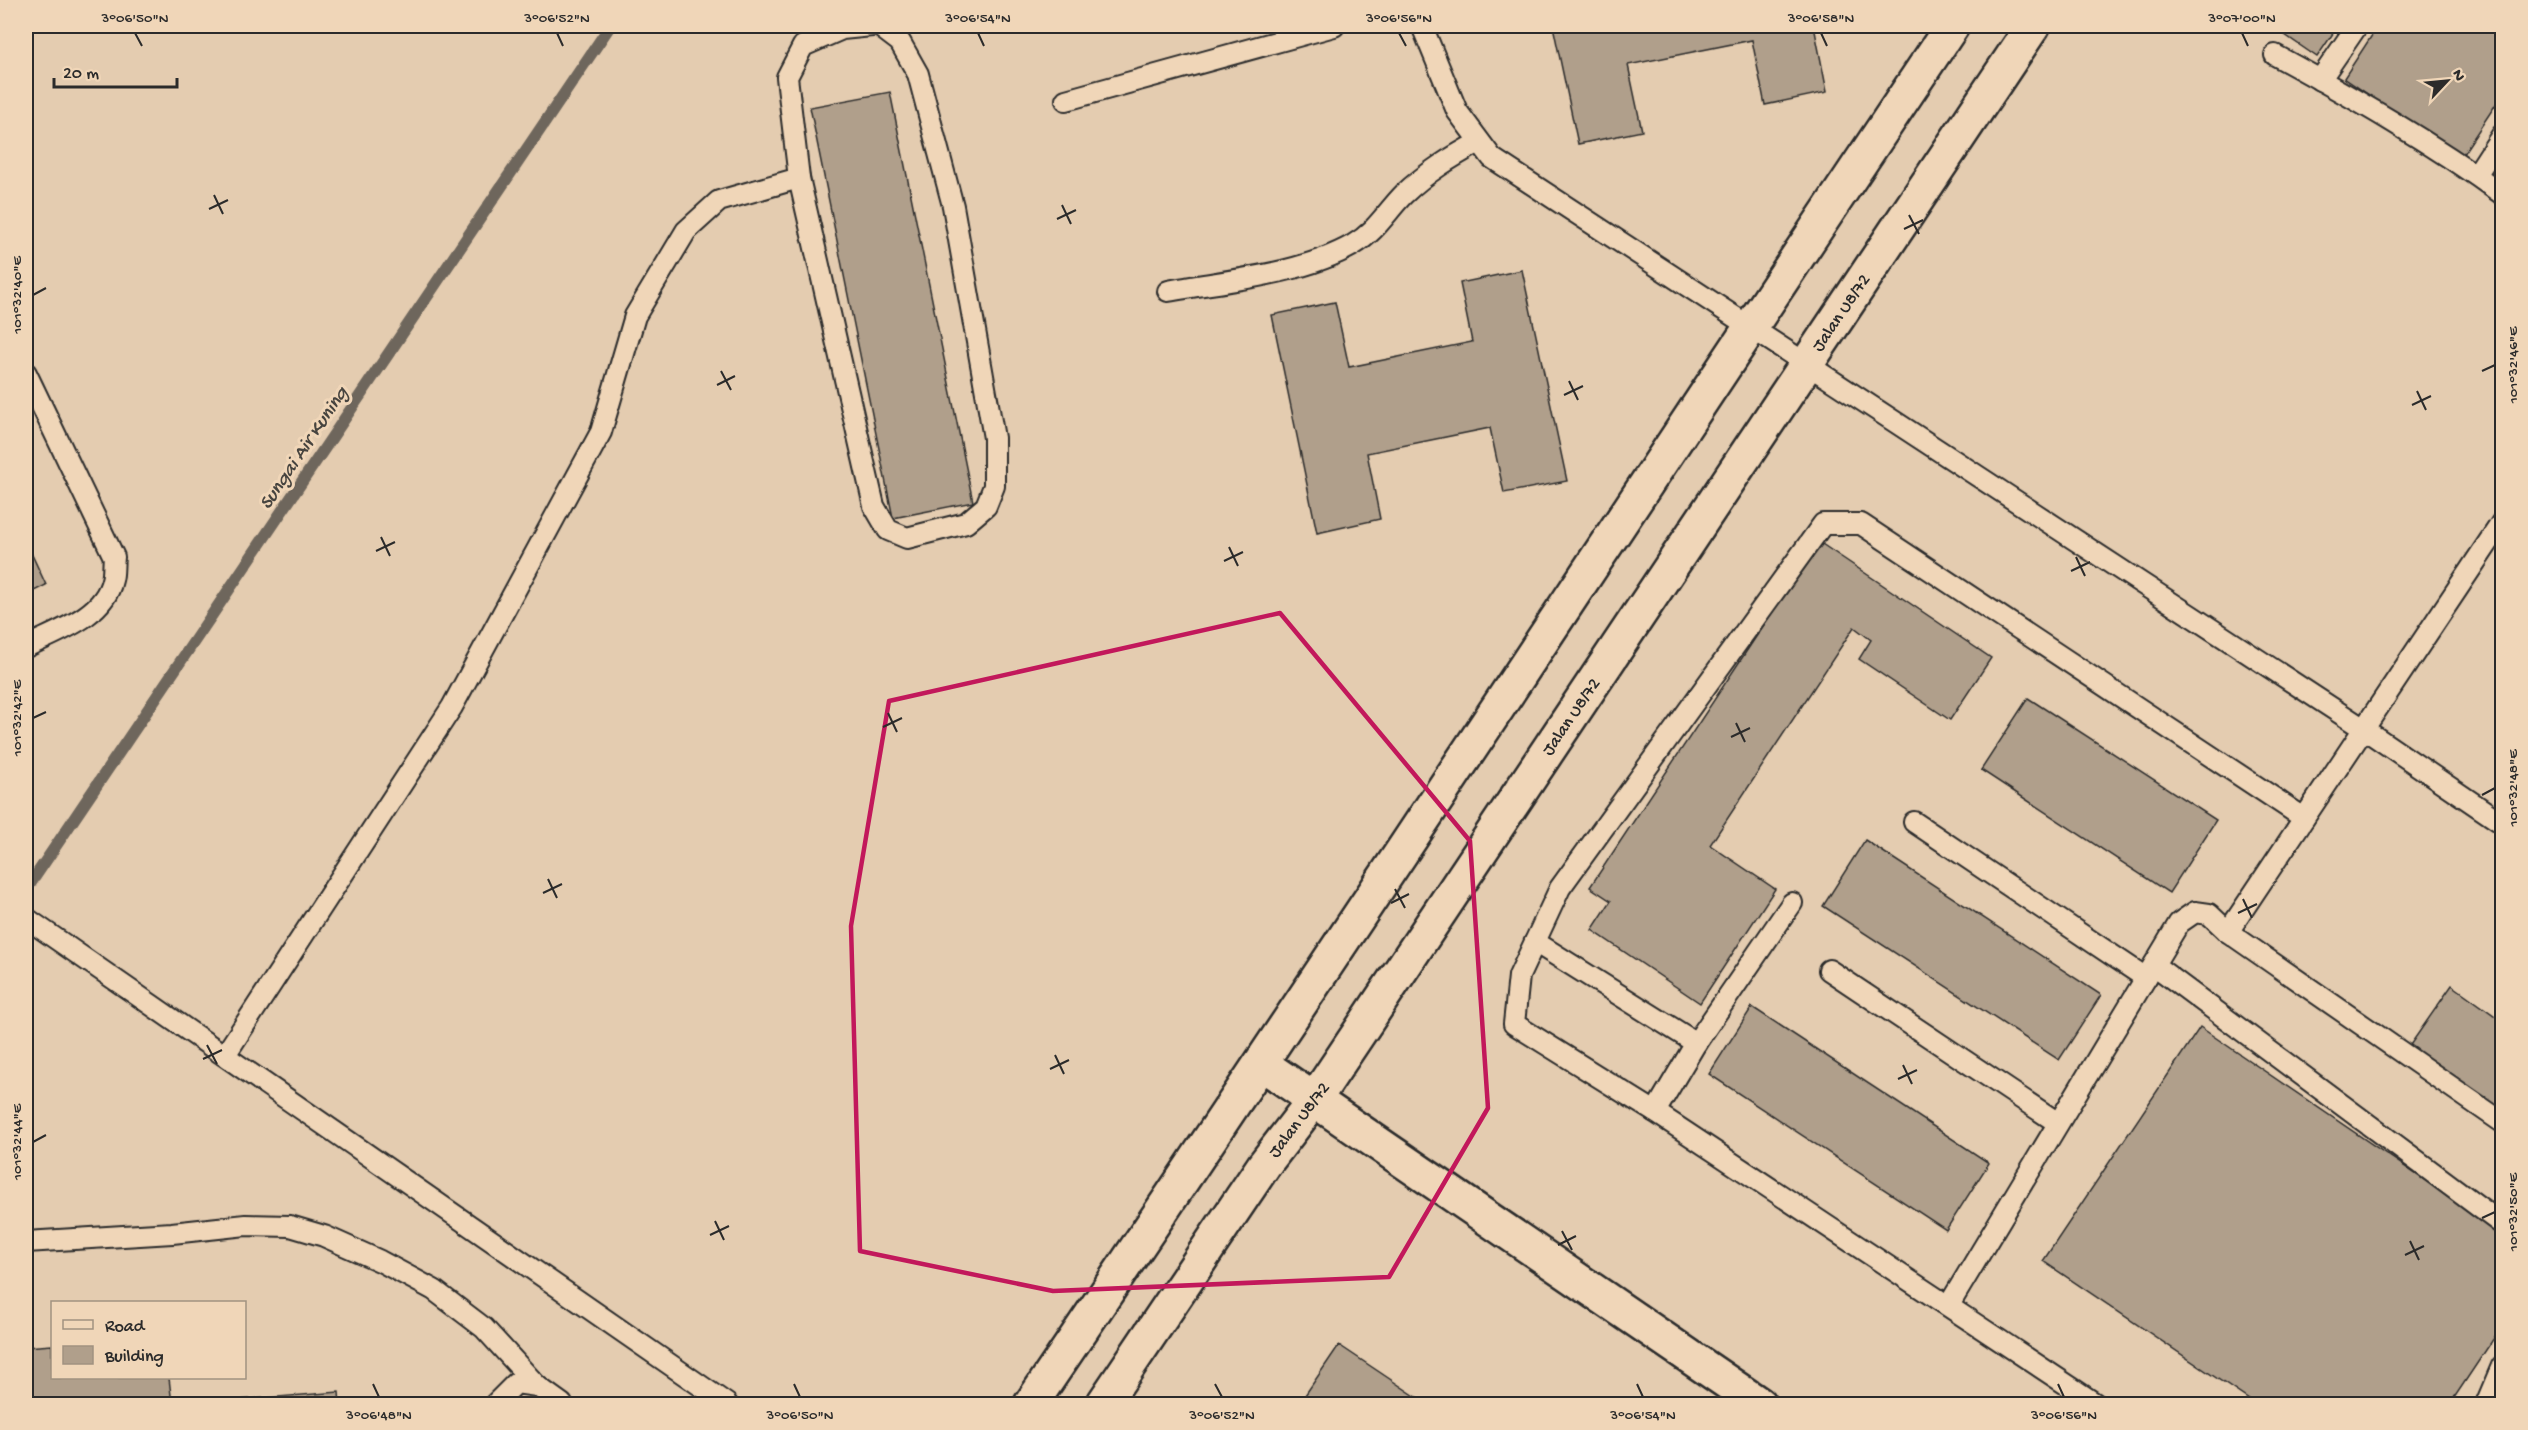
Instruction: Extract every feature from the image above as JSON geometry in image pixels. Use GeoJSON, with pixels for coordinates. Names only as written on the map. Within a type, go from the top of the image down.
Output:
{"type":"FeatureCollection","features":[{"type":"Feature","properties":{"kind":"street"},"geometry":{"type":"LineString","coordinates":[[1031,1404],[1262,1064],[1749,328],[1952,26]]}},
{"type":"Feature","properties":{"kind":"street","name":"Jalan U8/72"},"geometry":{"type":"LineString","coordinates":[[1103,1404],[1264,1165],[1314,1100],[1804,364],[2033,26]]}},
{"type":"Feature","properties":{"kind":"street"},"geometry":{"type":"LineString","coordinates":[[1262,1064],[1759,1404]]}},
{"type":"Feature","properties":{"kind":"lane"},"geometry":{"type":"LineString","coordinates":[[872,26],[842,29],[803,46],[787,77],[799,178],[874,506],[888,530],[907,538],[966,523],[986,506],[994,486],[992,426],[953,206],[918,74],[900,42],[879,26]]}},
{"type":"Feature","properties":{"kind":"lane"},"geometry":{"type":"LineString","coordinates":[[1066,100],[1334,26]]}},
{"type":"Feature","properties":{"kind":"lane"},"geometry":{"type":"LineString","coordinates":[[1422,26],[1456,111],[1492,158],[2364,729],[2502,824]]}},
{"type":"Feature","properties":{"kind":"lane"},"geometry":{"type":"LineString","coordinates":[[2320,80],[2357,26]]}},
{"type":"Feature","properties":{"kind":"lane"},"geometry":{"type":"LineString","coordinates":[[2275,55],[2476,175],[2502,194]]}},
{"type":"Feature","properties":{"kind":"lane"},"geometry":{"type":"LineString","coordinates":[[2476,175],[2502,135]]}},
{"type":"Feature","properties":{"kind":"lane"},"geometry":{"type":"LineString","coordinates":[[1168,291],[1305,266],[1354,245],[1382,222],[1403,195],[1438,164],[1479,142]]}},
{"type":"Feature","properties":{"kind":"lane"},"geometry":{"type":"LineString","coordinates":[[225,1055],[452,707],[601,432],[635,316],[686,231],[719,201],[799,178]]}},
{"type":"Feature","properties":{"kind":"lane"},"geometry":{"type":"LineString","coordinates":[[26,373],[114,557],[112,582],[99,605],[74,623],[26,647]]}},
{"type":"Feature","properties":{"kind":"lane"},"geometry":{"type":"LineString","coordinates":[[2228,932],[2502,522]]}},
{"type":"Feature","properties":{"kind":"lane"},"geometry":{"type":"LineString","coordinates":[[2096,1404],[1655,1112],[1514,1024],[1519,976],[1560,888],[1823,524],[1861,524],[2304,818]]}},
{"type":"Feature","properties":{"kind":"lane"},"geometry":{"type":"LineString","coordinates":[[1914,822],[2150,972],[2502,1224]]}},
{"type":"Feature","properties":{"kind":"lane"},"geometry":{"type":"LineString","coordinates":[[1655,1112],[1696,1043],[1792,903]]}},
{"type":"Feature","properties":{"kind":"lane"},"geometry":{"type":"LineString","coordinates":[[1949,1305],[2179,922],[2195,912],[2209,914],[2228,932],[2502,1122]]}},
{"type":"Feature","properties":{"kind":"lane"},"geometry":{"type":"LineString","coordinates":[[26,918],[718,1402]]}},
{"type":"Feature","properties":{"kind":"lane"},"geometry":{"type":"LineString","coordinates":[[1535,942],[1696,1043]]}},
{"type":"Feature","properties":{"kind":"lane"},"geometry":{"type":"LineString","coordinates":[[1829,970],[2058,1123]]}},
{"type":"Feature","properties":{"kind":"lane"},"geometry":{"type":"LineString","coordinates":[[26,1242],[172,1233],[246,1225],[290,1226],[324,1236],[380,1261],[434,1290],[484,1328],[537,1386],[562,1404]]}},
{"type":"Feature","properties":{"kind":"lane"},"geometry":{"type":"LineString","coordinates":[[2486,1404],[2502,1366]]}},
{"type":"Feature","properties":{"kind":"lane"},"geometry":{"type":"LineString","coordinates":[[495,1404],[516,1383],[537,1386]]}},
{"type":"Feature","properties":{"kind":"highlighted area"},"geometry":{"type":"Polygon","coordinates":[[[1280,613],[1470,841],[1488,1108],[1389,1277],[1053,1291],[860,1251],[851,926],[889,701],[1280,613]]]}},
{"type":"Feature","properties":{"kind":"building"},"geometry":{"type":"Polygon","coordinates":[[[1553,26],[1814,26],[1827,92],[1765,105],[1752,40],[1628,65],[1642,131],[1578,144],[1553,26]]]}},
{"type":"Feature","properties":{"kind":"building"},"geometry":{"type":"Polygon","coordinates":[[[2272,26],[2338,26],[2317,57],[2272,26]]]}},
{"type":"Feature","properties":{"kind":"building"},"geometry":{"type":"Polygon","coordinates":[[[2378,26],[2502,26],[2502,95],[2461,157],[2344,78],[2378,26]]]}},
{"type":"Feature","properties":{"kind":"building"},"geometry":{"type":"Polygon","coordinates":[[[890,92],[973,502],[893,518],[810,107],[890,92]]]}},
{"type":"Feature","properties":{"kind":"building"},"geometry":{"type":"Polygon","coordinates":[[[1522,270],[1567,481],[1504,493],[1490,428],[1367,453],[1380,519],[1317,533],[1272,315],[1335,302],[1349,367],[1472,342],[1460,283],[1522,270]]]}},
{"type":"Feature","properties":{"kind":"building"},"geometry":{"type":"Polygon","coordinates":[[[26,542],[46,585],[26,595],[26,542]]]}},
{"type":"Feature","properties":{"kind":"building"},"geometry":{"type":"Polygon","coordinates":[[[1819,542],[1991,658],[1950,720],[1859,659],[1871,640],[1854,627],[1710,845],[1775,889],[1700,1003],[1592,930],[1611,901],[1590,887],[1819,542]]]}},
{"type":"Feature","properties":{"kind":"building"},"geometry":{"type":"Polygon","coordinates":[[[2028,698],[2216,820],[2169,893],[1981,770],[2028,698]]]}},
{"type":"Feature","properties":{"kind":"building"},"geometry":{"type":"Polygon","coordinates":[[[1865,840],[2101,995],[2059,1060],[1823,906],[1865,840]]]}},
{"type":"Feature","properties":{"kind":"building"},"geometry":{"type":"Polygon","coordinates":[[[2452,985],[2502,1021],[2502,1115],[2408,1048],[2452,985]]]}},
{"type":"Feature","properties":{"kind":"building"},"geometry":{"type":"Polygon","coordinates":[[[1752,1007],[1989,1163],[1946,1230],[1709,1074],[1752,1007]]]}},
{"type":"Feature","properties":{"kind":"building"},"geometry":{"type":"Polygon","coordinates":[[[2200,1027],[2502,1233],[2502,1326],[2450,1404],[2255,1404],[2043,1261],[2200,1027]]]}},
{"type":"Feature","properties":{"kind":"building"},"geometry":{"type":"Polygon","coordinates":[[[51,1345],[51,1379],[169,1379],[172,1404],[26,1404],[26,1347],[51,1345]]]}},
{"type":"Feature","properties":{"kind":"building"},"geometry":{"type":"Polygon","coordinates":[[[1339,1345],[1427,1404],[1299,1404],[1339,1345]]]}},
{"type":"Feature","properties":{"kind":"building"},"geometry":{"type":"Polygon","coordinates":[[[339,1392],[340,1404],[202,1404],[202,1403],[339,1392]]]}},
{"type":"Feature","properties":{"kind":"waterway","name":"Sungai Air Kuning"},"geometry":{"type":"LineString","coordinates":[[26,890],[610,26]]}}]}
